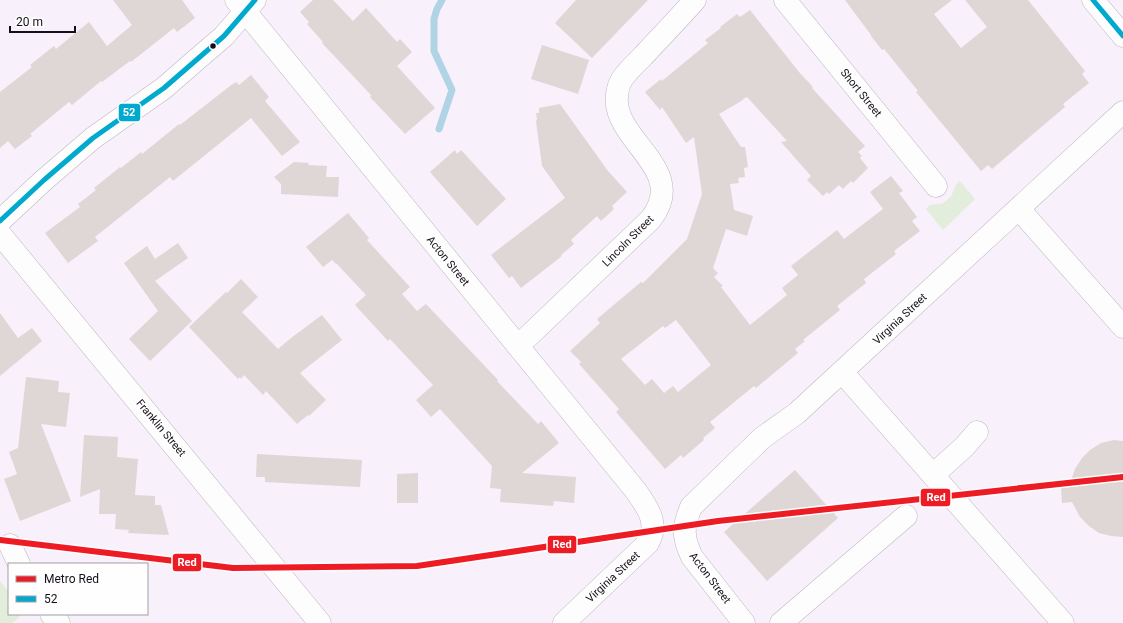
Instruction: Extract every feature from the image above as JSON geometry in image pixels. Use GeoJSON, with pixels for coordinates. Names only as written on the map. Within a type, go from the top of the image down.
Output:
{"type":"FeatureCollection","features":[{"type":"Feature","properties":{"kind":"street","name":"Lincoln Street"},"geometry":{"type":"LineString","coordinates":[[518,346],[651,219],[658,210],[662,198],[660,176],[648,156],[623,124],[618,111],[616,96],[620,82],[695,0]]}},
{"type":"Feature","properties":{"kind":"street","name":"Short Street"},"geometry":{"type":"LineString","coordinates":[[785,0],[936,186]]}},
{"type":"Feature","properties":{"kind":"street"},"geometry":{"type":"LineString","coordinates":[[1093,0],[1123,36]]}},
{"type":"Feature","properties":{"kind":"street","name":"Acton Street"},"geometry":{"type":"LineString","coordinates":[[246,4],[518,346],[636,491],[649,511],[653,525]]}},
{"type":"Feature","properties":{"kind":"street"},"geometry":{"type":"LineString","coordinates":[[0,221],[44,180],[93,138],[164,88],[196,62],[224,36],[246,4]]}},
{"type":"Feature","properties":{"kind":"street","name":"Virginia Street"},"geometry":{"type":"LineString","coordinates":[[684,529],[691,507],[697,500],[762,438],[797,413],[1123,112]]}},
{"type":"Feature","properties":{"kind":"street"},"geometry":{"type":"LineString","coordinates":[[1019,209],[1123,327]]}},
{"type":"Feature","properties":{"kind":"street","name":"Franklin Street"},"geometry":{"type":"LineString","coordinates":[[0,234],[320,623]]}},
{"type":"Feature","properties":{"kind":"street"},"geometry":{"type":"LineString","coordinates":[[842,372],[1063,623]]}},
{"type":"Feature","properties":{"kind":"street"},"geometry":{"type":"LineString","coordinates":[[933,475],[965,446],[977,432]]}},
{"type":"Feature","properties":{"kind":"street"},"geometry":{"type":"LineString","coordinates":[[781,623],[906,516]]}},
{"type":"Feature","properties":{"kind":"street","name":"Virginia Street"},"geometry":{"type":"LineString","coordinates":[[564,623],[648,543],[652,536],[653,525]]}},
{"type":"Feature","properties":{"kind":"street","name":"Acton Street"},"geometry":{"type":"LineString","coordinates":[[684,529],[686,541],[692,556],[744,623]]}},
{"type":"Feature","properties":{"kind":"street"},"geometry":{"type":"LineString","coordinates":[[10,545],[19,563]]}},
{"type":"Feature","properties":{"kind":"street"},"geometry":{"type":"LineString","coordinates":[[52,615],[58,623]]}},
{"type":"Feature","properties":{"kind":"green space"},"geometry":{"type":"Polygon","coordinates":[[[960,181],[975,199],[943,230],[926,209],[933,204],[944,203],[951,196],[955,186],[960,181]]]}},
{"type":"Feature","properties":{"kind":"green space"},"geometry":{"type":"Polygon","coordinates":[[[0,581],[8,591],[8,615],[21,615],[13,623],[0,623],[0,581]]]}},
{"type":"Feature","properties":{"kind":"building"},"geometry":{"type":"Polygon","coordinates":[[[113,0],[182,0],[195,18],[177,32],[174,28],[131,62],[130,61],[102,82],[101,81],[72,105],[69,102],[30,134],[32,136],[15,149],[8,141],[0,148],[0,92],[32,67],[30,65],[54,46],[56,49],[89,22],[107,46],[132,25],[113,0]]]}},
{"type":"Feature","properties":{"kind":"building"},"geometry":{"type":"Polygon","coordinates":[[[313,0],[333,0],[353,21],[366,8],[397,42],[400,39],[412,52],[397,66],[435,108],[405,134],[370,97],[371,95],[322,43],[323,42],[307,24],[309,22],[300,12],[313,0]]]}},
{"type":"Feature","properties":{"kind":"building"},"geometry":{"type":"Polygon","coordinates":[[[576,0],[648,0],[592,58],[555,23],[576,0]]]}},
{"type":"Feature","properties":{"kind":"building"},"geometry":{"type":"Polygon","coordinates":[[[845,0],[952,0],[934,14],[961,48],[987,27],[965,0],[1028,0],[1085,71],[1082,74],[1089,83],[1063,104],[1065,107],[992,169],[988,165],[981,171],[916,92],[918,91],[884,49],[882,50],[845,0]]]}},
{"type":"Feature","properties":{"kind":"building"},"geometry":{"type":"Polygon","coordinates":[[[750,10],[799,72],[813,87],[812,88],[865,146],[858,152],[862,156],[860,158],[868,168],[853,183],[851,181],[843,189],[839,185],[829,194],[827,192],[823,196],[807,180],[811,176],[781,142],[787,141],[747,97],[719,114],[741,147],[745,147],[748,167],[744,168],[745,177],[738,178],[739,183],[730,184],[734,210],[753,216],[747,236],[726,229],[713,268],[718,273],[714,277],[723,286],[721,287],[750,325],[787,295],[782,288],[798,275],[791,266],[837,230],[844,239],[883,209],[870,192],[891,176],[903,191],[899,193],[917,217],[912,221],[920,231],[894,251],[896,254],[864,279],[866,283],[837,306],[840,310],[803,340],[805,341],[795,349],[798,353],[756,388],[754,386],[710,422],[715,428],[703,438],[704,440],[683,458],[681,455],[665,469],[616,412],[619,409],[579,364],[581,362],[570,351],[600,323],[597,319],[641,282],[643,283],[687,239],[702,194],[694,137],[686,143],[662,107],[660,110],[645,92],[661,79],[662,81],[708,43],[705,40],[721,28],[720,27],[737,14],[740,17],[750,10]],[[676,320],[665,328],[663,326],[621,359],[645,385],[652,379],[664,393],[673,386],[678,392],[711,365],[676,320]]]}},
{"type":"Feature","properties":{"kind":"building"},"geometry":{"type":"Polygon","coordinates":[[[542,45],[589,60],[578,94],[531,79],[542,45]]]}},
{"type":"Feature","properties":{"kind":"building"},"geometry":{"type":"Polygon","coordinates":[[[251,75],[269,97],[265,101],[300,142],[282,156],[251,118],[173,181],[170,177],[95,237],[98,241],[68,263],[45,233],[80,207],[78,204],[96,190],[94,188],[120,167],[121,168],[141,152],[142,154],[230,86],[236,82],[239,85],[251,75]]]}},
{"type":"Feature","properties":{"kind":"building"},"geometry":{"type":"Polygon","coordinates":[[[560,104],[608,171],[627,192],[612,206],[614,209],[601,221],[597,216],[571,240],[574,244],[561,255],[562,256],[521,288],[512,276],[509,278],[491,255],[565,198],[542,166],[536,121],[536,113],[539,113],[539,108],[560,104]]]}},
{"type":"Feature","properties":{"kind":"building"},"geometry":{"type":"Polygon","coordinates":[[[455,150],[457,154],[461,150],[506,199],[477,226],[430,172],[455,150]]]}},
{"type":"Feature","properties":{"kind":"building"},"geometry":{"type":"Polygon","coordinates":[[[294,162],[309,163],[308,165],[327,166],[326,177],[339,177],[338,197],[281,194],[281,184],[274,177],[294,162]]]}},
{"type":"Feature","properties":{"kind":"building"},"geometry":{"type":"Polygon","coordinates":[[[348,213],[369,238],[367,240],[410,287],[402,294],[417,311],[426,304],[538,424],[541,421],[559,443],[522,473],[576,477],[574,503],[554,501],[553,506],[500,502],[501,489],[490,488],[492,466],[440,409],[431,417],[416,400],[433,385],[390,339],[388,341],[355,305],[366,295],[332,260],[323,267],[306,247],[348,213]]]}},
{"type":"Feature","properties":{"kind":"building"},"geometry":{"type":"Polygon","coordinates":[[[178,243],[188,258],[155,281],[192,321],[150,361],[129,339],[158,311],[124,263],[147,246],[155,259],[178,243]]]}},
{"type":"Feature","properties":{"kind":"building"},"geometry":{"type":"Polygon","coordinates":[[[241,279],[258,297],[242,312],[278,349],[322,315],[342,340],[300,373],[326,400],[309,416],[308,415],[297,424],[266,391],[263,395],[244,375],[241,379],[240,377],[238,379],[189,327],[241,279]]]}},
{"type":"Feature","properties":{"kind":"building"},"geometry":{"type":"Polygon","coordinates":[[[0,313],[18,338],[32,328],[42,341],[0,376],[0,313]]]}},
{"type":"Feature","properties":{"kind":"building"},"geometry":{"type":"Polygon","coordinates":[[[26,377],[59,381],[58,392],[70,393],[66,427],[41,424],[71,501],[20,521],[4,479],[17,474],[9,452],[18,448],[26,377]]]}},
{"type":"Feature","properties":{"kind":"building"},"geometry":{"type":"Polygon","coordinates":[[[84,435],[118,437],[117,457],[138,459],[135,495],[155,496],[155,505],[161,505],[169,535],[128,533],[129,530],[115,529],[116,514],[99,514],[100,489],[80,497],[84,435]]]}},
{"type":"Feature","properties":{"kind":"building"},"geometry":{"type":"Polygon","coordinates":[[[1114,440],[1123,441],[1123,537],[1099,533],[1080,517],[1072,502],[1062,503],[1061,486],[1069,486],[1075,469],[1082,458],[1090,450],[1101,443],[1114,440]]]}},
{"type":"Feature","properties":{"kind":"building"},"geometry":{"type":"Polygon","coordinates":[[[257,454],[362,460],[360,487],[265,482],[265,477],[256,477],[257,454]]]}},
{"type":"Feature","properties":{"kind":"building"},"geometry":{"type":"Polygon","coordinates":[[[795,470],[838,518],[767,581],[724,532],[795,470]]]}},
{"type":"Feature","properties":{"kind":"building"},"geometry":{"type":"Polygon","coordinates":[[[418,473],[418,503],[397,503],[397,474],[418,473]]]}},
{"type":"Feature","properties":{"kind":"waterway"},"geometry":{"type":"LineString","coordinates":[[439,129],[452,90],[434,51],[434,19],[442,0]]}},
{"type":"Feature","properties":{"kind":"metro line","name":"Red"},"geometry":{"type":"LineString","coordinates":[[0,540],[233,568],[417,566],[718,521],[1123,477]]}},
{"type":"Feature","properties":{"kind":"transit line","name":"52"},"geometry":{"type":"LineString","coordinates":[[0,221],[44,180],[93,138],[164,88],[224,36],[255,0]]}},
{"type":"Feature","properties":{"kind":"transit line","name":"52"},"geometry":{"type":"LineString","coordinates":[[1093,0],[1123,36]]}}]}
